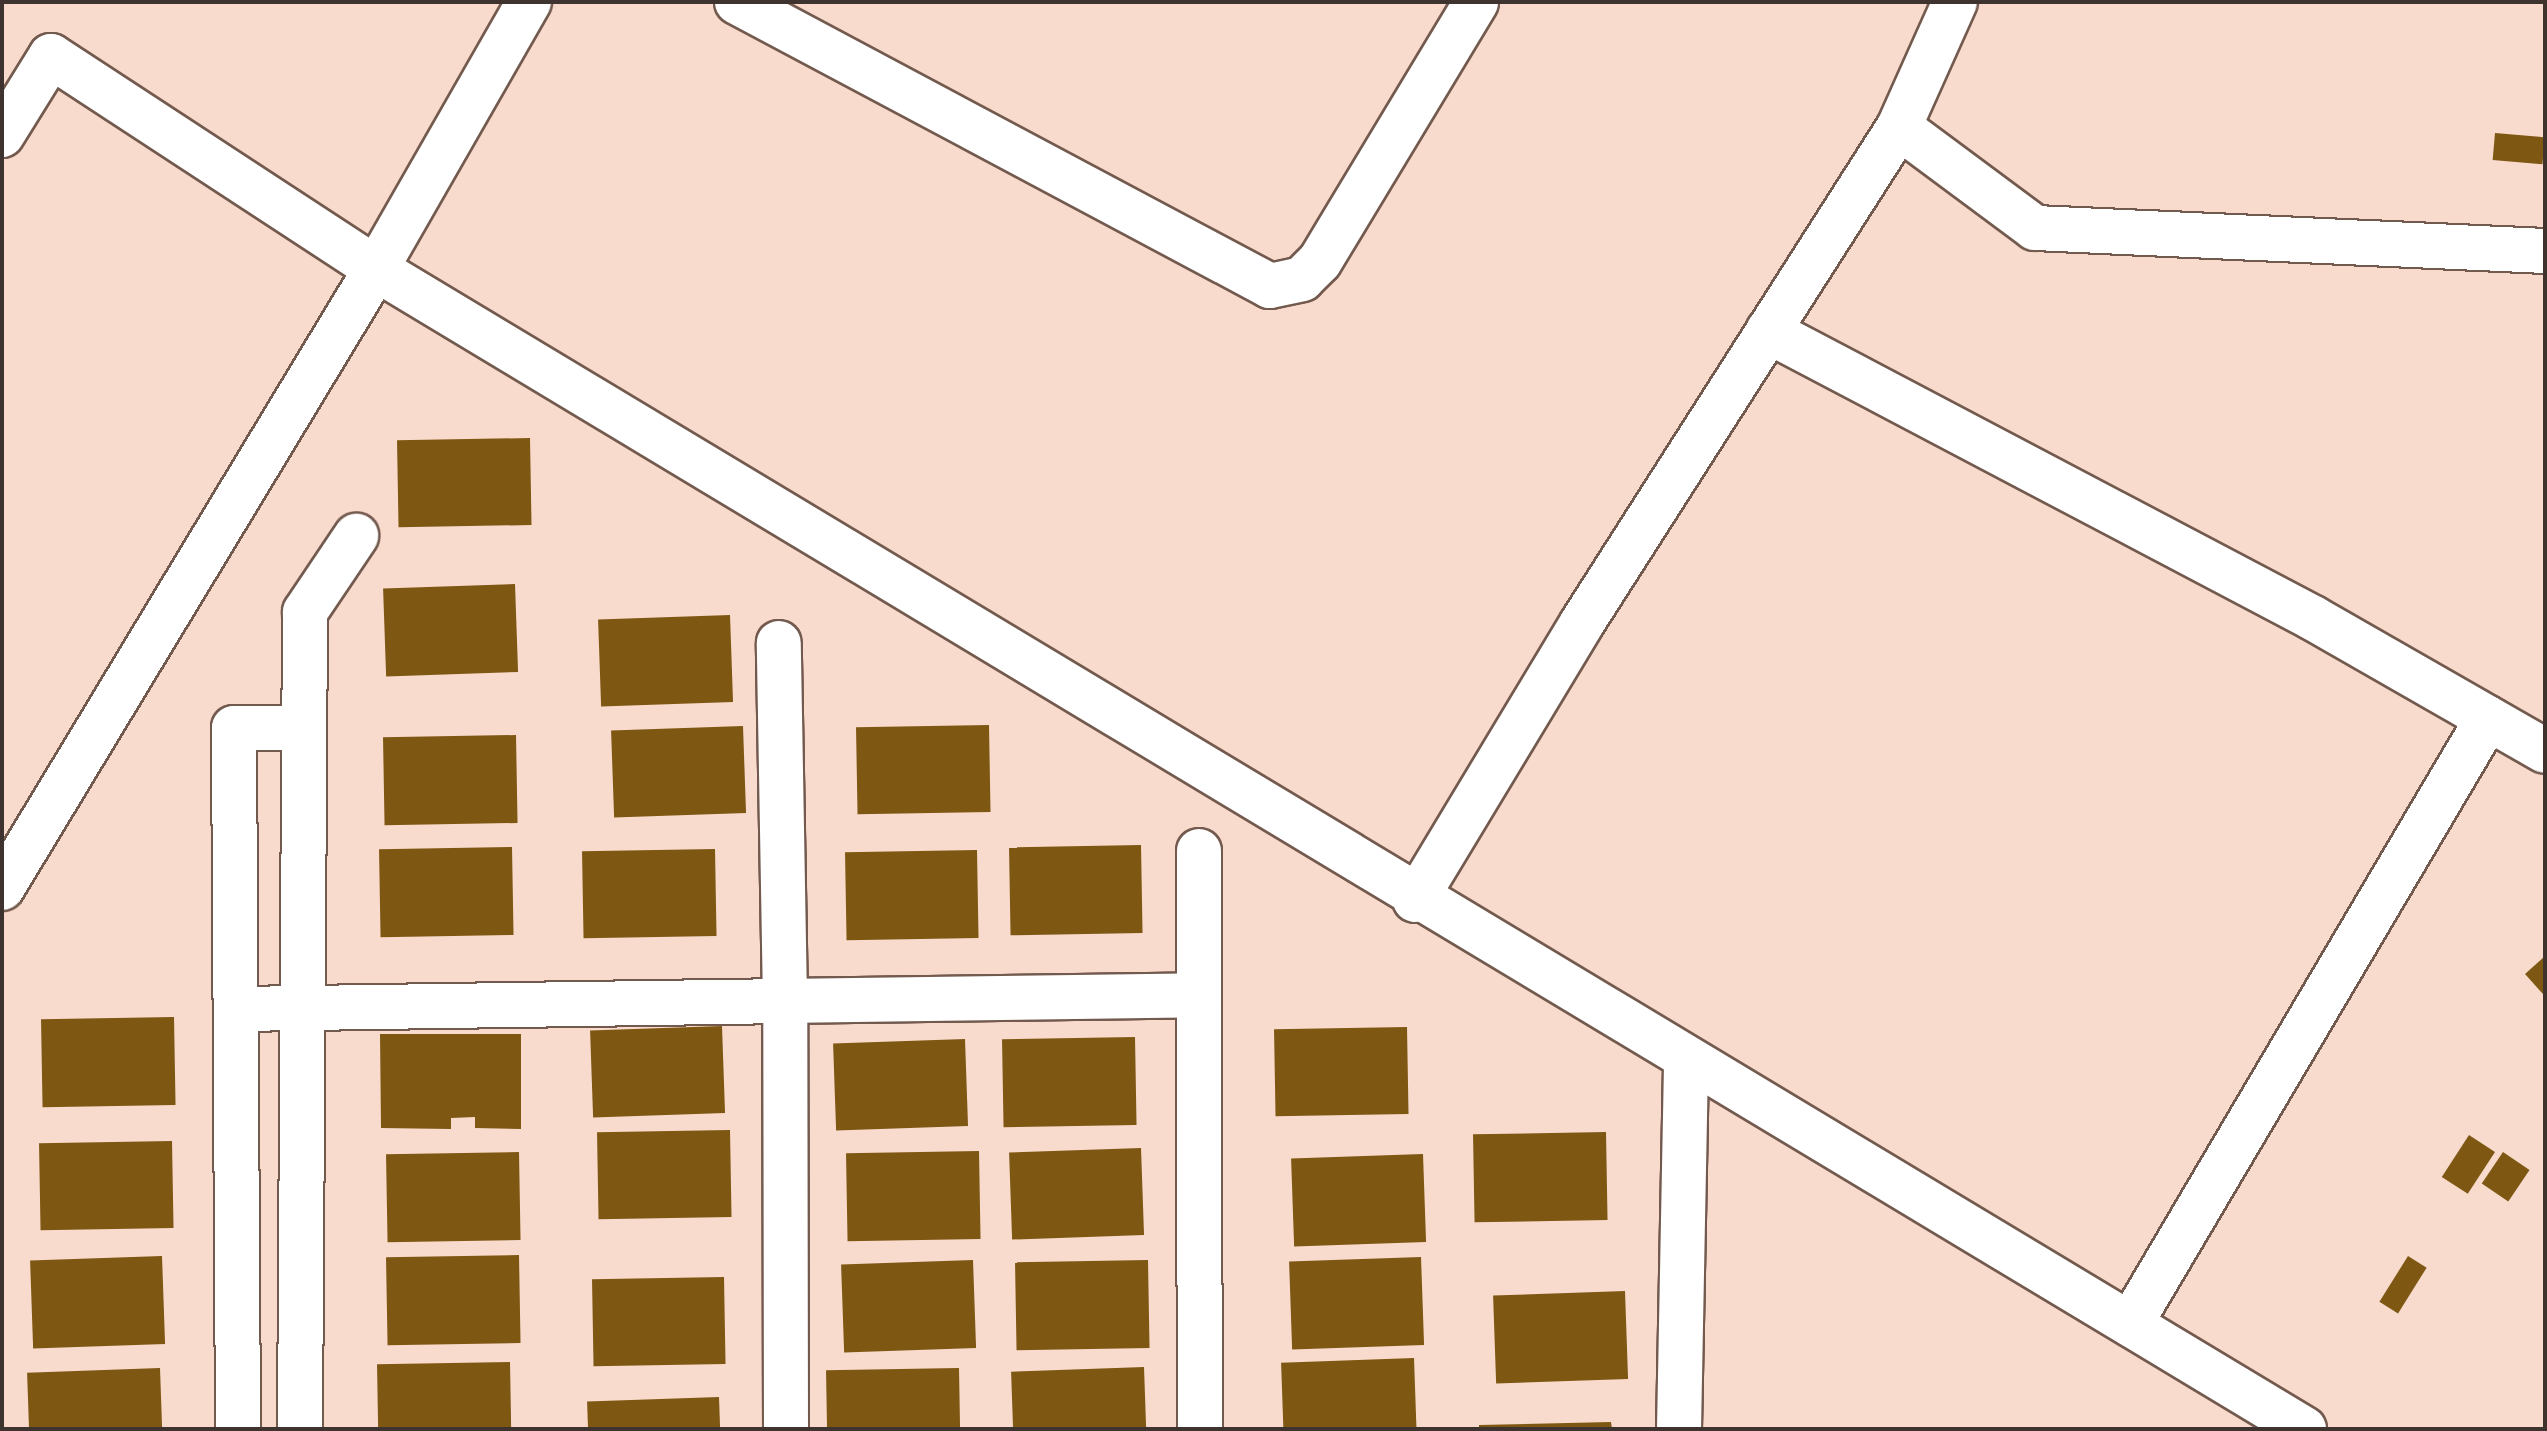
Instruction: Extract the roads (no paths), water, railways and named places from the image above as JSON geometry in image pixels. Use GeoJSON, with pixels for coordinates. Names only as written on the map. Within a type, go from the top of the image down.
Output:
{"type":"FeatureCollection","features":[{"type":"Feature","properties":{"kind":"street"},"geometry":{"type":"LineString","coordinates":[[2,888],[376,269],[529,2]]}},
{"type":"Feature","properties":{"kind":"street"},"geometry":{"type":"LineString","coordinates":[[737,2],[1270,286],[1302,279],[1320,261],[1476,2]]}},
{"type":"Feature","properties":{"kind":"street"},"geometry":{"type":"LineString","coordinates":[[1415,900],[1768,331],[1899,127],[1955,2]]}},
{"type":"Feature","properties":{"kind":"street"},"geometry":{"type":"LineString","coordinates":[[2,135],[51,56],[376,269],[1415,900],[2132,1321],[2304,1429]]}},
{"type":"Feature","properties":{"kind":"street"},"geometry":{"type":"LineString","coordinates":[[1899,127],[2035,228],[2545,251]]}},
{"type":"Feature","properties":{"kind":"street"},"geometry":{"type":"LineString","coordinates":[[1768,331],[2313,618],[2545,751]]}},
{"type":"Feature","properties":{"kind":"street"},"geometry":{"type":"LineString","coordinates":[[300,1429],[305,1009],[300,728],[305,612],[356,536]]}},
{"type":"Feature","properties":{"kind":"street"},"geometry":{"type":"LineString","coordinates":[[779,643],[785,1001],[786,1429]]}},
{"type":"Feature","properties":{"kind":"street"},"geometry":{"type":"LineString","coordinates":[[2132,1321],[2488,718]]}},
{"type":"Feature","properties":{"kind":"street"},"geometry":{"type":"LineString","coordinates":[[238,1429],[234,728],[300,728]]}},
{"type":"Feature","properties":{"kind":"street"},"geometry":{"type":"LineString","coordinates":[[1199,851],[1200,1429]]}},
{"type":"Feature","properties":{"kind":"street"},"geometry":{"type":"LineString","coordinates":[[236,1009],[1199,995]]}},
{"type":"Feature","properties":{"kind":"street"},"geometry":{"type":"LineString","coordinates":[[1679,1429],[1686,1060]]}}]}
